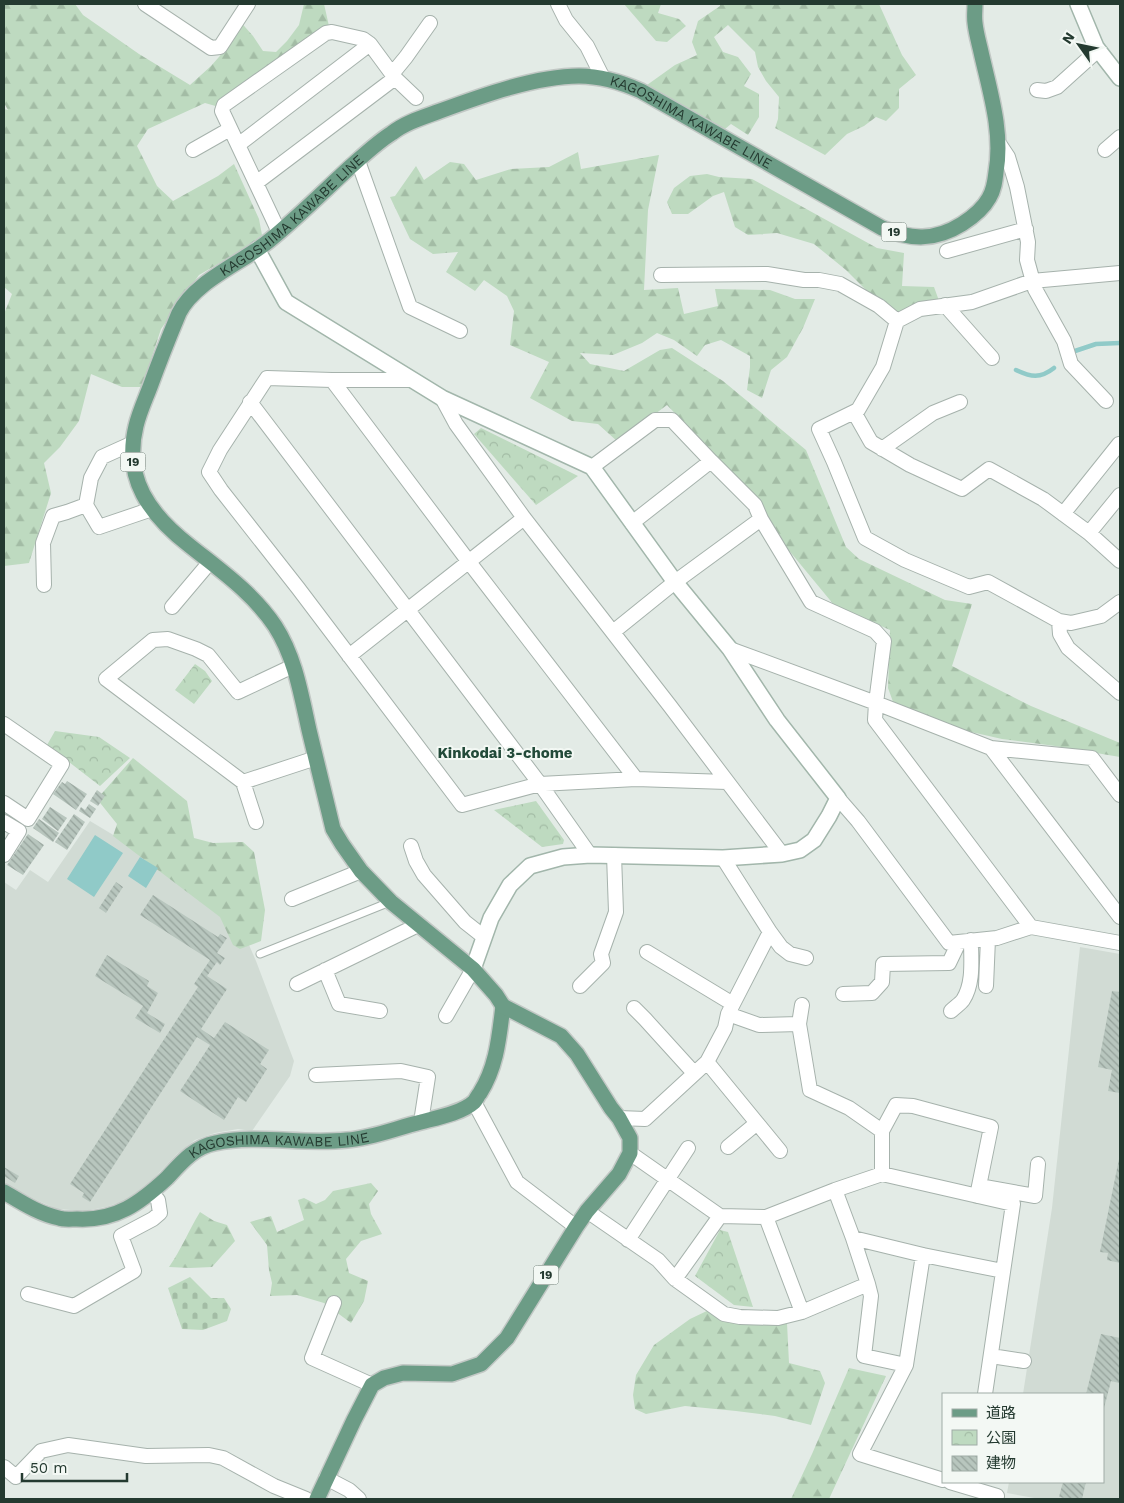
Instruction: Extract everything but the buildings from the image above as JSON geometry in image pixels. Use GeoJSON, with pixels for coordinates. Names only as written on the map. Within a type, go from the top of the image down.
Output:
{"type":"FeatureCollection","features":[{"type":"Feature","properties":{"kind":"main road","name":"KAGOSHIMA KAWABE LINE"},"geometry":{"type":"LineString","coordinates":[[630,1153],[630,1138],[619,1118],[577,1054],[561,1036],[503,1006],[473,968],[391,902],[361,871],[342,844],[333,829],[293,666],[283,640],[260,606],[244,590],[170,529],[152,509],[140,489],[134,474],[133,443],[140,412],[182,306],[200,287],[258,249],[386,137],[401,127],[464,102],[541,80],[579,76],[604,78],[641,91],[889,231],[906,236],[924,238],[955,228],[974,216],[991,196],[999,157],[993,105],[974,22],[976,4]]}},
{"type":"Feature","properties":{"kind":"main road"},"geometry":{"type":"LineString","coordinates":[[474,1102],[489,1078],[497,1050],[503,1006]]}},
{"type":"Feature","properties":{"kind":"main road","name":"KAGOSHIMA KAWABE LINE"},"geometry":{"type":"LineString","coordinates":[[4,1192],[37,1210],[59,1218],[87,1220],[105,1218],[130,1208],[151,1192],[190,1155],[214,1143],[242,1139],[348,1140],[377,1135],[439,1118],[474,1102]]}},
{"type":"Feature","properties":{"kind":"main road","name":"19"},"geometry":{"type":"LineString","coordinates":[[372,1385],[384,1378],[403,1372],[452,1374],[481,1364],[507,1338],[587,1210],[619,1174],[630,1153]]}},
{"type":"Feature","properties":{"kind":"main road"},"geometry":{"type":"LineString","coordinates":[[317,1499],[372,1385]]}},
{"type":"Feature","properties":{"kind":"street"},"geometry":{"type":"LineString","coordinates":[[144,4],[211,48],[220,47],[248,4]]}},
{"type":"Feature","properties":{"kind":"street"},"geometry":{"type":"LineString","coordinates":[[558,4],[566,20],[587,46],[604,78]]}},
{"type":"Feature","properties":{"kind":"street"},"geometry":{"type":"LineString","coordinates":[[1078,4],[1098,50],[1120,78]]}},
{"type":"Feature","properties":{"kind":"street"},"geometry":{"type":"LineString","coordinates":[[256,183],[393,76],[430,23]]}},
{"type":"Feature","properties":{"kind":"street"},"geometry":{"type":"LineString","coordinates":[[279,232],[222,111],[224,105],[326,33],[332,32],[363,39],[370,44],[393,76],[416,98]]}},
{"type":"Feature","properties":{"kind":"street"},"geometry":{"type":"LineString","coordinates":[[238,145],[370,44]]}},
{"type":"Feature","properties":{"kind":"street"},"geometry":{"type":"LineString","coordinates":[[1037,90],[1046,91],[1057,87],[1098,50]]}},
{"type":"Feature","properties":{"kind":"street"},"geometry":{"type":"LineString","coordinates":[[192,150],[230,129]]}},
{"type":"Feature","properties":{"kind":"street"},"geometry":{"type":"LineString","coordinates":[[1105,150],[1120,137]]}},
{"type":"Feature","properties":{"kind":"street"},"geometry":{"type":"LineString","coordinates":[[998,142],[1008,157],[1016,187],[1028,242],[1027,260],[1035,289],[1064,341],[1070,364],[1106,401]]}},
{"type":"Feature","properties":{"kind":"street"},"geometry":{"type":"LineString","coordinates":[[358,161],[410,307],[460,332]]}},
{"type":"Feature","properties":{"kind":"street"},"geometry":{"type":"LineString","coordinates":[[947,251],[1026,229]]}},
{"type":"Feature","properties":{"kind":"street"},"geometry":{"type":"LineString","coordinates":[[258,249],[286,302],[442,398],[592,467],[675,582],[730,649],[777,720],[858,821],[949,943],[997,938],[1031,928],[1120,943]]}},
{"type":"Feature","properties":{"kind":"street"},"geometry":{"type":"LineString","coordinates":[[1120,273],[1032,280],[972,302],[920,309],[897,321],[884,367],[858,410],[819,429],[865,538],[905,560],[969,587],[988,582],[1059,621],[1071,623],[1101,616],[1120,602]]}},
{"type":"Feature","properties":{"kind":"street"},"geometry":{"type":"LineString","coordinates":[[661,275],[767,274],[840,284],[879,306],[897,321]]}},
{"type":"Feature","properties":{"kind":"street"},"geometry":{"type":"LineString","coordinates":[[945,305],[992,358]]}},
{"type":"Feature","properties":{"kind":"street"},"geometry":{"type":"LineString","coordinates":[[412,380],[267,378],[220,450],[209,472],[220,490],[298,588],[462,805],[540,784],[636,779],[727,782]]}},
{"type":"Feature","properties":{"kind":"street"},"geometry":{"type":"LineString","coordinates":[[332,380],[468,562],[636,779]]}},
{"type":"Feature","properties":{"kind":"street"},"geometry":{"type":"LineString","coordinates":[[442,398],[456,424],[524,518],[782,854]]}},
{"type":"Feature","properties":{"kind":"street"},"geometry":{"type":"LineString","coordinates":[[250,402],[540,784],[590,855]]}},
{"type":"Feature","properties":{"kind":"street"},"geometry":{"type":"LineString","coordinates":[[882,449],[933,413],[960,402]]}},
{"type":"Feature","properties":{"kind":"street"},"geometry":{"type":"LineString","coordinates":[[854,412],[871,442],[910,465],[962,488],[989,469],[1043,499],[1118,556]]}},
{"type":"Feature","properties":{"kind":"street"},"geometry":{"type":"LineString","coordinates":[[592,467],[655,420],[672,420],[755,505],[761,519],[811,602],[875,631],[884,641],[875,720],[1031,928]]}},
{"type":"Feature","properties":{"kind":"street"},"geometry":{"type":"LineString","coordinates":[[133,443],[102,457],[91,478],[86,504],[99,527],[152,509]]}},
{"type":"Feature","properties":{"kind":"street"},"geometry":{"type":"LineString","coordinates":[[1063,514],[1099,460],[1119,444]]}},
{"type":"Feature","properties":{"kind":"street"},"geometry":{"type":"LineString","coordinates":[[632,523],[711,461]]}},
{"type":"Feature","properties":{"kind":"street"},"geometry":{"type":"LineString","coordinates":[[1089,533],[1120,495]]}},
{"type":"Feature","properties":{"kind":"street"},"geometry":{"type":"LineString","coordinates":[[44,585],[43,543],[53,516],[86,504]]}},
{"type":"Feature","properties":{"kind":"street"},"geometry":{"type":"LineString","coordinates":[[348,656],[524,518]]}},
{"type":"Feature","properties":{"kind":"street"},"geometry":{"type":"LineString","coordinates":[[612,632],[675,582],[761,519]]}},
{"type":"Feature","properties":{"kind":"street"},"geometry":{"type":"LineString","coordinates":[[172,607],[210,562]]}},
{"type":"Feature","properties":{"kind":"street"},"geometry":{"type":"LineString","coordinates":[[1059,621],[1060,634],[1068,648],[1120,693]]}},
{"type":"Feature","properties":{"kind":"street"},"geometry":{"type":"LineString","coordinates":[[256,822],[243,782],[106,680],[153,640],[168,639],[208,655],[238,692],[293,666]]}},
{"type":"Feature","properties":{"kind":"street"},"geometry":{"type":"LineString","coordinates":[[730,649],[992,748],[1092,758],[1120,795]]}},
{"type":"Feature","properties":{"kind":"street"},"geometry":{"type":"LineString","coordinates":[[4,724],[62,764],[28,818],[4,803]]}},
{"type":"Feature","properties":{"kind":"street"},"geometry":{"type":"LineString","coordinates":[[992,748],[1120,917]]}},
{"type":"Feature","properties":{"kind":"street"},"geometry":{"type":"LineString","coordinates":[[243,782],[316,758]]}},
{"type":"Feature","properties":{"kind":"street"},"geometry":{"type":"LineString","coordinates":[[446,1016],[473,968],[491,918],[510,884],[530,866],[563,856],[614,855],[723,858],[782,854],[800,850],[814,840],[838,798]]}},
{"type":"Feature","properties":{"kind":"street"},"geometry":{"type":"LineString","coordinates":[[4,822],[19,831],[4,856]]}},
{"type":"Feature","properties":{"kind":"street"},"geometry":{"type":"LineString","coordinates":[[411,846],[416,862],[424,875],[465,922],[484,937]]}},
{"type":"Feature","properties":{"kind":"street"},"geometry":{"type":"LineString","coordinates":[[580,986],[603,963],[601,954],[616,912],[614,855]]}},
{"type":"Feature","properties":{"kind":"street"},"geometry":{"type":"LineString","coordinates":[[723,858],[781,947],[790,954],[806,958]]}},
{"type":"Feature","properties":{"kind":"street"},"geometry":{"type":"LineString","coordinates":[[292,900],[361,871]]}},
{"type":"Feature","properties":{"kind":"street"},"geometry":{"type":"LineString","coordinates":[[297,984],[418,924]]}},
{"type":"Feature","properties":{"kind":"street"},"geometry":{"type":"LineString","coordinates":[[619,1118],[644,1119],[707,1062],[724,1028],[730,1009],[770,932]]}},
{"type":"Feature","properties":{"kind":"street"},"geometry":{"type":"LineString","coordinates":[[986,986],[988,939]]}},
{"type":"Feature","properties":{"kind":"street"},"geometry":{"type":"LineString","coordinates":[[843,994],[872,993],[882,982],[883,964],[949,963],[965,941]]}},
{"type":"Feature","properties":{"kind":"street"},"geometry":{"type":"LineString","coordinates":[[951,1011],[962,1001],[968,991],[971,978],[965,941]]}},
{"type":"Feature","properties":{"kind":"street"},"geometry":{"type":"LineString","coordinates":[[647,952],[730,1009],[759,1025],[799,1024]]}},
{"type":"Feature","properties":{"kind":"street"},"geometry":{"type":"LineString","coordinates":[[325,970],[339,1004],[380,1011]]}},
{"type":"Feature","properties":{"kind":"street"},"geometry":{"type":"LineString","coordinates":[[802,1005],[799,1024],[810,1090],[849,1108],[882,1131]]}},
{"type":"Feature","properties":{"kind":"street"},"geometry":{"type":"LineString","coordinates":[[634,1008],[694,1074]]}},
{"type":"Feature","properties":{"kind":"street"},"geometry":{"type":"LineString","coordinates":[[707,1062],[780,1151]]}},
{"type":"Feature","properties":{"kind":"street"},"geometry":{"type":"LineString","coordinates":[[316,1075],[401,1071],[428,1077],[421,1122]]}},
{"type":"Feature","properties":{"kind":"street"},"geometry":{"type":"LineString","coordinates":[[474,1102],[518,1182],[576,1227]]}},
{"type":"Feature","properties":{"kind":"street"},"geometry":{"type":"LineString","coordinates":[[882,1174],[882,1131],[896,1105],[914,1106],[991,1127],[978,1191]]}},
{"type":"Feature","properties":{"kind":"street"},"geometry":{"type":"LineString","coordinates":[[728,1147],[756,1122]]}},
{"type":"Feature","properties":{"kind":"street"},"geometry":{"type":"LineString","coordinates":[[628,1240],[688,1148]]}},
{"type":"Feature","properties":{"kind":"street"},"geometry":{"type":"LineString","coordinates":[[630,1153],[720,1216],[766,1217],[882,1174],[978,1191],[1035,1196],[1038,1164]]}},
{"type":"Feature","properties":{"kind":"street"},"geometry":{"type":"LineString","coordinates":[[835,1190],[853,1238],[871,1296],[864,1356],[906,1365]]}},
{"type":"Feature","properties":{"kind":"street"},"geometry":{"type":"LineString","coordinates":[[978,1191],[1013,1204],[985,1393]]}},
{"type":"Feature","properties":{"kind":"street"},"geometry":{"type":"LineString","coordinates":[[28,1294],[74,1306],[134,1270],[121,1236],[153,1219],[160,1213],[158,1200],[151,1192]]}},
{"type":"Feature","properties":{"kind":"street"},"geometry":{"type":"LineString","coordinates":[[587,1210],[658,1260],[675,1279],[724,1314],[740,1317],[778,1318],[802,1312],[868,1284]]}},
{"type":"Feature","properties":{"kind":"street"},"geometry":{"type":"LineString","coordinates":[[675,1279],[720,1216]]}},
{"type":"Feature","properties":{"kind":"street"},"geometry":{"type":"LineString","coordinates":[[766,1217],[802,1312]]}},
{"type":"Feature","properties":{"kind":"street"},"geometry":{"type":"LineString","coordinates":[[853,1238],[923,1255],[1003,1271]]}},
{"type":"Feature","properties":{"kind":"street"},"geometry":{"type":"LineString","coordinates":[[923,1255],[906,1365],[860,1454],[942,1480]]}},
{"type":"Feature","properties":{"kind":"street"},"geometry":{"type":"LineString","coordinates":[[334,1303],[312,1358],[372,1385]]}},
{"type":"Feature","properties":{"kind":"street"},"geometry":{"type":"LineString","coordinates":[[992,1356],[1024,1361]]}},
{"type":"Feature","properties":{"kind":"street"},"geometry":{"type":"LineString","coordinates":[[4,1467],[16,1477],[41,1451],[68,1445],[146,1456],[209,1455],[223,1458],[274,1486],[306,1499]]}},
{"type":"Feature","properties":{"kind":"street"},"geometry":{"type":"LineString","coordinates":[[326,1478],[349,1490],[359,1499]]}},
{"type":"Feature","properties":{"kind":"street"},"geometry":{"type":"LineString","coordinates":[[968,1484],[997,1496],[996,1499]]}},
{"type":"Feature","properties":{"kind":"lane"},"geometry":{"type":"LineString","coordinates":[[260,954],[391,902]]}},
{"type":"Feature","properties":{"kind":"shaded area"},"geometry":{"type":"Polygon","coordinates":[[[90,821],[165,866],[228,897],[256,961],[294,1061],[290,1076],[252,1131],[238,1129],[215,1133],[195,1140],[127,1200],[85,1211],[57,1209],[4,1183],[4,882],[16,890],[30,870],[48,882],[90,821]]]}},
{"type":"Feature","properties":{"kind":"shaded area"},"geometry":{"type":"Polygon","coordinates":[[[1080,947],[1120,954],[1120,1499],[1040,1499],[1007,1493],[1009,1483],[1104,1483],[1104,1393],[1023,1393],[1052,1208],[1080,947]]]}},
{"type":"Feature","properties":{"kind":"green space"},"geometry":{"type":"Polygon","coordinates":[[[4,4],[75,4],[83,15],[139,54],[190,85],[211,66],[233,41],[238,19],[263,51],[276,52],[299,25],[304,4],[324,4],[329,26],[279,59],[219,107],[205,103],[148,129],[137,146],[157,186],[173,201],[218,176],[234,164],[259,219],[262,235],[242,250],[199,275],[161,329],[142,387],[122,387],[91,374],[79,421],[60,447],[44,463],[51,493],[29,563],[4,566],[4,314],[12,294],[4,287],[4,109],[8,110],[4,103],[4,4]]]}},
{"type":"Feature","properties":{"kind":"green space"},"geometry":{"type":"Polygon","coordinates":[[[624,4],[661,4],[658,13],[679,19],[686,26],[667,42],[656,41],[624,4]]]}},
{"type":"Feature","properties":{"kind":"green space"},"geometry":{"type":"Polygon","coordinates":[[[720,4],[879,4],[902,55],[916,75],[899,89],[899,108],[886,121],[876,117],[864,126],[847,134],[825,155],[775,128],[778,119],[779,97],[758,67],[755,52],[728,25],[714,37],[723,52],[738,57],[751,74],[744,86],[759,94],[759,117],[748,135],[731,124],[725,129],[647,85],[675,65],[697,55],[692,42],[698,21],[720,6],[720,4]]]}},
{"type":"Feature","properties":{"kind":"green space"},"geometry":{"type":"Polygon","coordinates":[[[578,152],[581,169],[659,155],[648,210],[644,290],[678,288],[684,314],[718,306],[715,289],[770,290],[795,299],[815,299],[803,328],[787,357],[771,370],[762,398],[747,390],[750,356],[721,340],[705,345],[697,356],[674,340],[657,333],[642,343],[613,355],[580,353],[590,364],[624,371],[660,350],[672,348],[723,381],[806,450],[846,547],[859,559],[945,600],[972,604],[952,666],[1031,706],[1120,743],[1120,757],[1002,739],[936,724],[896,710],[888,688],[890,630],[834,605],[782,542],[758,500],[667,405],[618,442],[598,424],[572,421],[530,398],[549,362],[510,345],[514,311],[507,296],[484,280],[475,291],[446,272],[458,252],[433,254],[410,239],[390,197],[395,196],[416,166],[424,180],[450,162],[464,164],[476,180],[511,169],[549,167],[578,152]]]}},
{"type":"Feature","properties":{"kind":"green space"},"geometry":{"type":"Polygon","coordinates":[[[707,174],[719,177],[752,179],[877,248],[904,253],[902,286],[934,287],[942,309],[907,316],[890,315],[887,303],[870,294],[846,270],[814,244],[777,233],[748,235],[735,227],[724,192],[713,196],[688,214],[672,214],[667,202],[674,188],[690,176],[707,174]]]}},
{"type":"Feature","properties":{"kind":"green space"},"geometry":{"type":"Polygon","coordinates":[[[481,428],[578,476],[536,505],[474,434],[481,428]]]}},
{"type":"Feature","properties":{"kind":"green space"},"geometry":{"type":"Polygon","coordinates":[[[195,664],[205,671],[212,681],[194,704],[175,690],[195,664]]]}},
{"type":"Feature","properties":{"kind":"green space"},"geometry":{"type":"Polygon","coordinates":[[[55,731],[99,737],[130,758],[100,786],[47,745],[55,731]]]}},
{"type":"Feature","properties":{"kind":"green space"},"geometry":{"type":"Polygon","coordinates":[[[133,758],[187,801],[194,838],[213,843],[243,842],[254,852],[265,910],[261,941],[240,949],[233,945],[220,917],[113,836],[117,824],[97,799],[133,758]]]}},
{"type":"Feature","properties":{"kind":"green space"},"geometry":{"type":"Polygon","coordinates":[[[536,801],[564,840],[563,844],[542,847],[494,810],[536,801]]]}},
{"type":"Feature","properties":{"kind":"green space"},"geometry":{"type":"Polygon","coordinates":[[[371,1183],[378,1191],[369,1204],[371,1214],[382,1234],[361,1241],[346,1259],[349,1273],[368,1281],[364,1301],[351,1323],[324,1303],[297,1295],[270,1296],[272,1283],[267,1245],[250,1222],[271,1216],[277,1232],[304,1220],[298,1200],[304,1198],[316,1204],[325,1200],[333,1191],[371,1183]]]}},
{"type":"Feature","properties":{"kind":"green space"},"geometry":{"type":"Polygon","coordinates":[[[200,1212],[214,1221],[227,1225],[235,1241],[212,1267],[169,1267],[177,1254],[200,1212]]]}},
{"type":"Feature","properties":{"kind":"green space"},"geometry":{"type":"Polygon","coordinates":[[[720,1230],[728,1232],[753,1307],[734,1305],[695,1276],[720,1230]]]}},
{"type":"Feature","properties":{"kind":"green space"},"geometry":{"type":"Polygon","coordinates":[[[190,1277],[211,1298],[224,1298],[231,1309],[227,1321],[203,1330],[182,1329],[168,1288],[190,1277]]]}},
{"type":"Feature","properties":{"kind":"green space"},"geometry":{"type":"Polygon","coordinates":[[[711,1309],[787,1323],[789,1363],[820,1371],[825,1383],[811,1425],[775,1416],[685,1406],[646,1414],[635,1409],[633,1395],[636,1375],[654,1345],[690,1319],[711,1309]]]}},
{"type":"Feature","properties":{"kind":"green space"},"geometry":{"type":"Polygon","coordinates":[[[849,1368],[886,1376],[829,1499],[791,1499],[812,1454],[849,1368]]]}},
{"type":"Feature","properties":{"kind":"water"},"geometry":{"type":"Polygon","coordinates":[[[95,835],[123,853],[94,897],[67,879],[95,835]]]}},
{"type":"Feature","properties":{"kind":"water"},"geometry":{"type":"Polygon","coordinates":[[[140,857],[158,868],[146,888],[128,876],[140,857]]]}},
{"type":"Feature","properties":{"kind":"waterway"},"geometry":{"type":"LineString","coordinates":[[1075,351],[1096,344],[1120,343]]}},
{"type":"Feature","properties":{"kind":"waterway"},"geometry":{"type":"LineString","coordinates":[[1016,370],[1035,376],[1049,372],[1054,368]]}},
{"type":"Feature","properties":{"kind":"district","name":"Kinkodai 3-chome"},"geometry":{"type":"Point","coordinates":[505,753]}}]}
